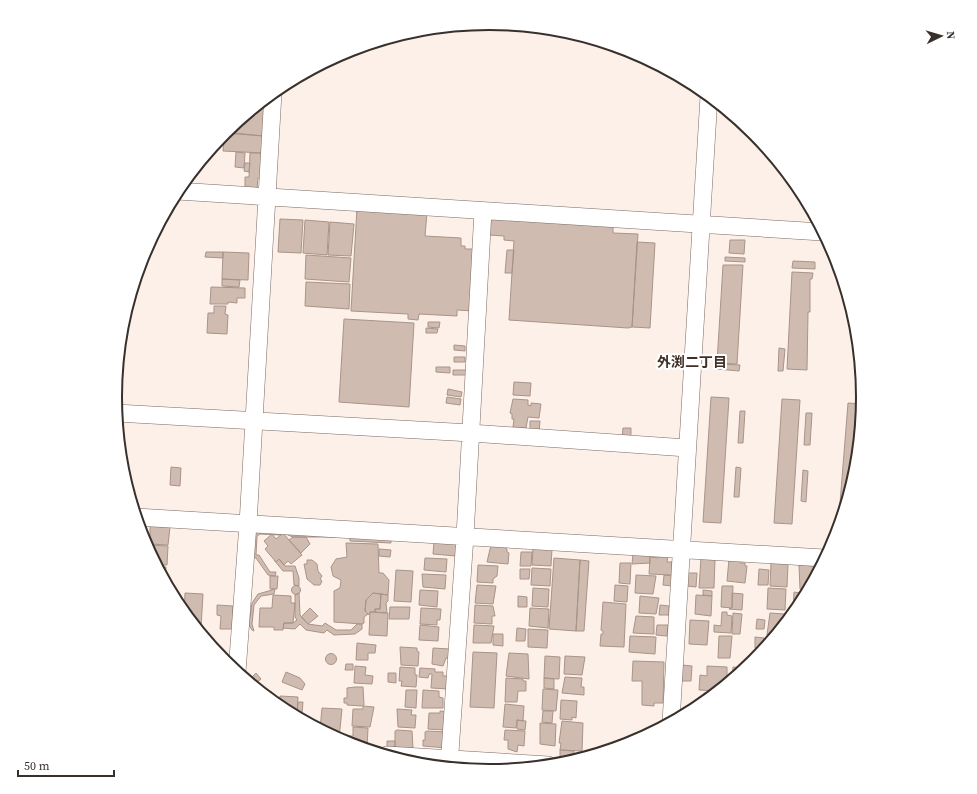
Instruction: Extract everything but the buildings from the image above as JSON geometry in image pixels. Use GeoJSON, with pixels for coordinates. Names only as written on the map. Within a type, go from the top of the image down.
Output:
{"type":"FeatureCollection","features":[{"type":"Feature","properties":{"kind":"street"},"geometry":{"type":"LineString","coordinates":[[238,665],[248,524],[252,422],[272,101]]}},
{"type":"Feature","properties":{"kind":"street"},"geometry":{"type":"LineString","coordinates":[[671,715],[709,104]]}},
{"type":"Feature","properties":{"kind":"street"},"geometry":{"type":"LineString","coordinates":[[184,192],[816,232]]}},
{"type":"Feature","properties":{"kind":"street"},"geometry":{"type":"LineString","coordinates":[[449,762],[465,536],[483,211]]}},
{"type":"Feature","properties":{"kind":"street"},"geometry":{"type":"LineString","coordinates":[[122,413],[252,422],[471,433],[687,448]]}},
{"type":"Feature","properties":{"kind":"street"},"geometry":{"type":"LineString","coordinates":[[142,517],[819,558]]}},
{"type":"Feature","properties":{"kind":"street"},"geometry":{"type":"LineString","coordinates":[[478,764],[492,764]]}},
{"type":"Feature","properties":{"kind":"district","name":"外渕二丁目"},"geometry":{"type":"Point","coordinates":[692,362]}}]}
